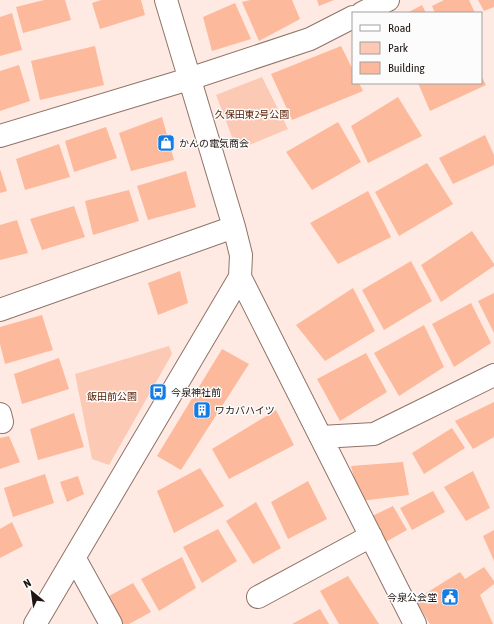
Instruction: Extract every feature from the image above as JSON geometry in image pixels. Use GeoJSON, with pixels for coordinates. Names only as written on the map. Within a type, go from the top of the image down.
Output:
{"type":"FeatureCollection","features":[{"type":"Feature","properties":{"kind":"street"},"geometry":{"type":"LineString","coordinates":[[35,624],[75,559],[240,277],[241,256],[234,227],[188,80],[166,0]]}},
{"type":"Feature","properties":{"kind":"street"},"geometry":{"type":"LineString","coordinates":[[364,12],[388,0]]}},
{"type":"Feature","properties":{"kind":"street"},"geometry":{"type":"LineString","coordinates":[[0,136],[188,80],[310,39],[352,18]]}},
{"type":"Feature","properties":{"kind":"street"},"geometry":{"type":"LineString","coordinates":[[0,310],[234,227]]}},
{"type":"Feature","properties":{"kind":"street"},"geometry":{"type":"LineString","coordinates":[[240,277],[415,624]]}},
{"type":"Feature","properties":{"kind":"street"},"geometry":{"type":"LineString","coordinates":[[321,437],[374,434],[494,375]]}},
{"type":"Feature","properties":{"kind":"street"},"geometry":{"type":"LineString","coordinates":[[258,597],[371,536]]}},
{"type":"Feature","properties":{"kind":"street"},"geometry":{"type":"LineString","coordinates":[[75,559],[111,624]]}},
{"type":"Feature","properties":{"kind":"green space","name":"久保田東2号公園"},"geometry":{"type":"Polygon","coordinates":[[[262,77],[288,129],[237,150],[216,95],[262,77]]]}},
{"type":"Feature","properties":{"kind":"green space","name":"飯田前公園"},"geometry":{"type":"Polygon","coordinates":[[[169,346],[172,354],[109,465],[92,459],[75,374],[169,346]]]}},
{"type":"Feature","properties":{"kind":"building"},"geometry":{"type":"Polygon","coordinates":[[[44,0],[65,0],[71,20],[23,33],[16,7],[44,0]]]}},
{"type":"Feature","properties":{"kind":"building"},"geometry":{"type":"Polygon","coordinates":[[[101,0],[141,0],[145,15],[100,29],[92,3],[101,0]]]}},
{"type":"Feature","properties":{"kind":"building"},"geometry":{"type":"Polygon","coordinates":[[[250,0],[292,0],[300,19],[259,41],[242,2],[250,0]]]}},
{"type":"Feature","properties":{"kind":"building"},"geometry":{"type":"Polygon","coordinates":[[[317,0],[334,0],[319,6],[317,0]]]}},
{"type":"Feature","properties":{"kind":"building"},"geometry":{"type":"Polygon","coordinates":[[[444,0],[469,0],[475,12],[435,12],[432,6],[444,0]]]}},
{"type":"Feature","properties":{"kind":"building"},"geometry":{"type":"Polygon","coordinates":[[[478,0],[494,0],[494,7],[484,11],[478,0]]]}},
{"type":"Feature","properties":{"kind":"building"},"geometry":{"type":"Polygon","coordinates":[[[235,3],[251,39],[212,51],[203,17],[235,3]]]}},
{"type":"Feature","properties":{"kind":"building"},"geometry":{"type":"Polygon","coordinates":[[[422,5],[426,12],[409,12],[422,5]]]}},
{"type":"Feature","properties":{"kind":"building"},"geometry":{"type":"Polygon","coordinates":[[[12,13],[22,50],[0,56],[0,17],[12,13]]]}},
{"type":"Feature","properties":{"kind":"building"},"geometry":{"type":"Polygon","coordinates":[[[95,46],[104,85],[40,100],[31,61],[95,46]]]}},
{"type":"Feature","properties":{"kind":"building"},"geometry":{"type":"Polygon","coordinates":[[[341,46],[352,68],[352,84],[360,84],[363,91],[292,120],[271,74],[341,46]]]}},
{"type":"Feature","properties":{"kind":"building"},"geometry":{"type":"Polygon","coordinates":[[[19,65],[30,101],[0,111],[0,71],[19,65]]]}},
{"type":"Feature","properties":{"kind":"building"},"geometry":{"type":"Polygon","coordinates":[[[482,77],[486,85],[430,111],[418,84],[482,84],[482,77]]]}},
{"type":"Feature","properties":{"kind":"building"},"geometry":{"type":"Polygon","coordinates":[[[398,97],[422,136],[368,163],[351,126],[398,97]]]}},
{"type":"Feature","properties":{"kind":"building"},"geometry":{"type":"Polygon","coordinates":[[[162,117],[174,160],[131,171],[119,133],[162,117]]]}},
{"type":"Feature","properties":{"kind":"building"},"geometry":{"type":"Polygon","coordinates":[[[338,122],[361,162],[312,190],[286,152],[338,122]]]}},
{"type":"Feature","properties":{"kind":"building"},"geometry":{"type":"Polygon","coordinates":[[[106,127],[117,158],[74,172],[65,141],[106,127]]]}},
{"type":"Feature","properties":{"kind":"building"},"geometry":{"type":"Polygon","coordinates":[[[485,135],[494,155],[494,165],[453,184],[439,158],[485,135]]]}},
{"type":"Feature","properties":{"kind":"building"},"geometry":{"type":"Polygon","coordinates":[[[59,144],[70,177],[25,190],[16,159],[59,144]]]}},
{"type":"Feature","properties":{"kind":"building"},"geometry":{"type":"Polygon","coordinates":[[[427,163],[453,204],[399,236],[375,192],[427,163]]]}},
{"type":"Feature","properties":{"kind":"building"},"geometry":{"type":"Polygon","coordinates":[[[0,169],[7,191],[0,193],[0,169]]]}},
{"type":"Feature","properties":{"kind":"building"},"geometry":{"type":"Polygon","coordinates":[[[186,171],[196,207],[148,220],[137,186],[186,171]]]}},
{"type":"Feature","properties":{"kind":"building"},"geometry":{"type":"Polygon","coordinates":[[[129,190],[139,221],[93,235],[85,201],[129,190]]]}},
{"type":"Feature","properties":{"kind":"building"},"geometry":{"type":"Polygon","coordinates":[[[368,191],[391,237],[338,264],[310,223],[368,191]]]}},
{"type":"Feature","properties":{"kind":"building"},"geometry":{"type":"Polygon","coordinates":[[[74,206],[85,237],[42,250],[30,219],[74,206]]]}},
{"type":"Feature","properties":{"kind":"building"},"geometry":{"type":"Polygon","coordinates":[[[17,220],[28,253],[0,260],[0,225],[17,220]]]}},
{"type":"Feature","properties":{"kind":"building"},"geometry":{"type":"Polygon","coordinates":[[[472,231],[494,266],[441,302],[421,265],[472,231]]]}},
{"type":"Feature","properties":{"kind":"building"},"geometry":{"type":"Polygon","coordinates":[[[411,261],[432,301],[384,330],[362,290],[411,261]]]}},
{"type":"Feature","properties":{"kind":"building"},"geometry":{"type":"Polygon","coordinates":[[[180,271],[188,303],[158,315],[148,283],[180,271]]]}},
{"type":"Feature","properties":{"kind":"building"},"geometry":{"type":"Polygon","coordinates":[[[353,288],[375,331],[325,361],[296,325],[353,288]]]}},
{"type":"Feature","properties":{"kind":"building"},"geometry":{"type":"Polygon","coordinates":[[[494,293],[494,333],[478,301],[494,293]]]}},
{"type":"Feature","properties":{"kind":"building"},"geometry":{"type":"Polygon","coordinates":[[[471,303],[491,343],[454,367],[432,324],[471,303]]]}},
{"type":"Feature","properties":{"kind":"building"},"geometry":{"type":"Polygon","coordinates":[[[42,315],[53,350],[5,364],[0,344],[0,327],[42,315]]]}},
{"type":"Feature","properties":{"kind":"building"},"geometry":{"type":"Polygon","coordinates":[[[424,325],[444,367],[399,396],[374,353],[424,325]]]}},
{"type":"Feature","properties":{"kind":"building","name":"ワカバハイツ"},"geometry":{"type":"Polygon","coordinates":[[[222,349],[249,364],[181,470],[157,456],[222,349]]]}},
{"type":"Feature","properties":{"kind":"building"},"geometry":{"type":"Polygon","coordinates":[[[366,353],[387,392],[340,421],[317,379],[366,353]]]}},
{"type":"Feature","properties":{"kind":"building"},"geometry":{"type":"Polygon","coordinates":[[[59,358],[69,389],[22,404],[14,374],[59,358]]]}},
{"type":"Feature","properties":{"kind":"building"},"geometry":{"type":"Polygon","coordinates":[[[494,402],[494,437],[473,449],[455,421],[494,402]]]}},
{"type":"Feature","properties":{"kind":"building"},"geometry":{"type":"Polygon","coordinates":[[[276,410],[294,445],[229,479],[212,449],[276,410]]]}},
{"type":"Feature","properties":{"kind":"building"},"geometry":{"type":"Polygon","coordinates":[[[74,413],[84,447],[38,460],[30,429],[74,413]]]}},
{"type":"Feature","properties":{"kind":"building"},"geometry":{"type":"Polygon","coordinates":[[[452,428],[465,448],[424,474],[412,453],[452,428]]]}},
{"type":"Feature","properties":{"kind":"building"},"geometry":{"type":"Polygon","coordinates":[[[9,436],[20,462],[0,469],[0,438],[9,436]]]}},
{"type":"Feature","properties":{"kind":"building"},"geometry":{"type":"Polygon","coordinates":[[[403,462],[409,495],[360,501],[351,466],[403,462]]]}},
{"type":"Feature","properties":{"kind":"building"},"geometry":{"type":"Polygon","coordinates":[[[200,468],[224,506],[174,533],[157,491],[200,468]]]}},
{"type":"Feature","properties":{"kind":"building"},"geometry":{"type":"Polygon","coordinates":[[[473,471],[490,508],[466,521],[444,487],[473,471]]]}},
{"type":"Feature","properties":{"kind":"building"},"geometry":{"type":"Polygon","coordinates":[[[45,474],[54,503],[13,517],[4,488],[45,474]]]}},
{"type":"Feature","properties":{"kind":"building"},"geometry":{"type":"Polygon","coordinates":[[[78,476],[84,494],[67,502],[60,482],[78,476]]]}},
{"type":"Feature","properties":{"kind":"building"},"geometry":{"type":"Polygon","coordinates":[[[308,481],[327,519],[288,539],[271,502],[308,481]]]}},
{"type":"Feature","properties":{"kind":"building"},"geometry":{"type":"Polygon","coordinates":[[[433,491],[445,512],[412,530],[400,508],[433,491]]]}},
{"type":"Feature","properties":{"kind":"building"},"geometry":{"type":"Polygon","coordinates":[[[256,502],[281,548],[253,564],[226,521],[256,502]]]}},
{"type":"Feature","properties":{"kind":"building"},"geometry":{"type":"Polygon","coordinates":[[[393,506],[407,530],[382,544],[368,518],[393,506]]]}},
{"type":"Feature","properties":{"kind":"building"},"geometry":{"type":"Polygon","coordinates":[[[12,522],[23,546],[0,558],[0,529],[12,522]]]}},
{"type":"Feature","properties":{"kind":"building"},"geometry":{"type":"Polygon","coordinates":[[[218,529],[237,561],[202,583],[183,547],[218,529]]]}},
{"type":"Feature","properties":{"kind":"building"},"geometry":{"type":"Polygon","coordinates":[[[494,530],[494,561],[483,536],[494,530]]]}},
{"type":"Feature","properties":{"kind":"building"},"geometry":{"type":"Polygon","coordinates":[[[182,557],[196,588],[159,611],[141,579],[182,557]]]}},
{"type":"Feature","properties":{"kind":"building","name":"今泉公会堂"},"geometry":{"type":"Polygon","coordinates":[[[484,567],[494,581],[494,584],[480,595],[493,624],[430,624],[415,600],[460,572],[465,579],[484,567]]]}},
{"type":"Feature","properties":{"kind":"building"},"geometry":{"type":"Polygon","coordinates":[[[348,576],[379,624],[339,624],[320,591],[348,576]]]}},
{"type":"Feature","properties":{"kind":"building"},"geometry":{"type":"Polygon","coordinates":[[[133,583],[151,612],[129,624],[122,624],[107,597],[133,583]]]}},
{"type":"Feature","properties":{"kind":"building"},"geometry":{"type":"Polygon","coordinates":[[[320,609],[329,624],[292,624],[320,609]]]}},
{"type":"Feature","properties":{"kind":"place","name":"かんの電気商会"},"geometry":{"type":"Point","coordinates":[166,143]}},
{"type":"Feature","properties":{"kind":"place","name":"今泉神社前"},"geometry":{"type":"Point","coordinates":[158,392]}},
{"type":"Feature","properties":{"kind":"place","name":"ワカバハイツ"},"geometry":{"type":"Point","coordinates":[202,410]}},
{"type":"Feature","properties":{"kind":"place","name":"今泉公会堂"},"geometry":{"type":"Point","coordinates":[450,597]}}]}
